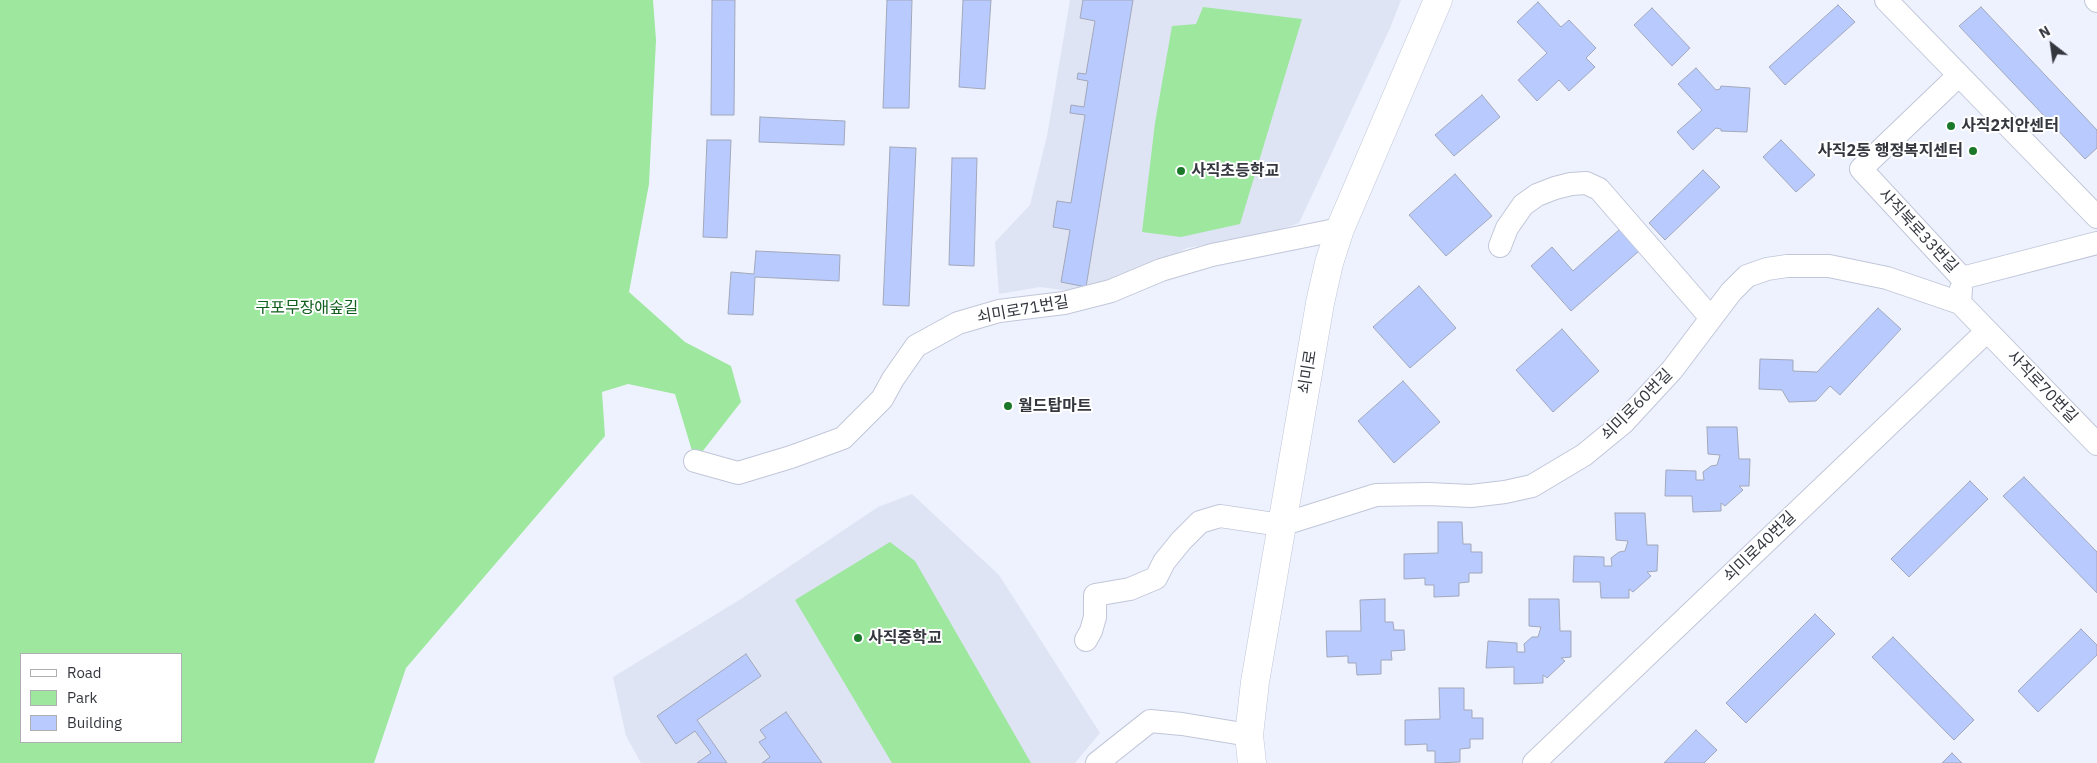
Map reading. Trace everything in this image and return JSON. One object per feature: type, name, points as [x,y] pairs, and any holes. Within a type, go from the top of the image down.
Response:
[{"type":"main road","name":"쇠미로","points":[[1252,763],[1249,735],[1255,682],[1320,302],[1340,230],[1438,0]]},
{"type":"street","points":[[1886,0],[2097,217]]},
{"type":"street","name":"사직북로33번길","points":[[1959,75],[1861,169],[1962,278],[2097,243]]},
{"type":"street","points":[[1500,246],[1507,228],[1523,205],[1537,195],[1554,188],[1586,183],[1599,189],[1711,318]]},
{"type":"street","name":"쇠미로71번길","points":[[695,461],[738,473],[791,457],[843,438],[882,399],[893,379],[916,346],[958,323],[999,311],[1064,303],[1111,291],[1161,270],[1212,255],[1340,230]]},
{"type":"street","name":"쇠미로60번길","points":[[1281,525],[1376,495],[1428,494],[1471,496],[1505,492],[1532,486],[1584,455],[1623,423],[1672,370],[1731,292],[1746,276],[1767,269],[1787,266],[1829,266],[1887,278],[1960,303]]},
{"type":"street","points":[[1960,303],[1962,278]]},
{"type":"street","name":"사직로70번길","points":[[1960,303],[2097,444]]},
{"type":"street","name":"쇠미로40번길","points":[[1534,763],[1987,331]]},
{"type":"street","points":[[1086,640],[1091,631],[1094,617],[1095,595],[1130,589],[1156,578],[1164,562],[1180,541],[1200,522],[1220,516],[1281,525]]},
{"type":"street","points":[[1097,763],[1150,721],[1182,724],[1249,735]]},
{"type":"shaded area","name":"사직초등학교","points":[[1070,0],[1401,0],[1390,28],[1299,223],[1268,234],[1187,248],[1121,282],[1084,293],[1040,287],[999,294],[995,242],[1030,205],[1047,136]]},
{"type":"shaded area","name":"사직중학교","points":[[912,494],[999,575],[1100,733],[1075,763],[641,763],[626,736],[613,677],[741,599],[878,507]]},
{"type":"green space","name":"구포무장애숲길","points":[[0,0],[653,0],[656,40],[649,184],[629,292],[685,342],[731,366],[741,402],[695,461],[675,394],[628,384],[602,392],[605,436],[406,668],[374,763],[0,763]]},
{"type":"green space","points":[[1203,7],[1302,19],[1240,224],[1181,237],[1142,232],[1155,123],[1172,26],[1196,24]]},
{"type":"green space","points":[[890,542],[915,561],[1031,763],[892,763],[795,600]]},
{"type":"building","points":[[712,0],[735,0],[734,115],[711,115]]},
{"type":"building","points":[[887,0],[912,0],[909,108],[883,108]]},
{"type":"building","points":[[963,0],[991,0],[985,89],[959,87]]},
{"type":"building","points":[[1083,0],[1133,0],[1086,287],[1061,282],[1070,230],[1053,227],[1057,201],[1071,203],[1085,115],[1070,113],[1071,105],[1084,107],[1088,81],[1077,79],[1078,73],[1086,74],[1095,21],[1080,18]]},
{"type":"building","points":[[1538,2],[1561,27],[1569,20],[1596,48],[1586,58],[1595,67],[1569,91],[1559,80],[1537,101],[1518,80],[1547,53],[1517,22]]},
{"type":"building","points":[[1838,5],[1855,22],[1785,85],[1769,67]]},
{"type":"building","points":[[1981,7],[2097,130],[2097,148],[2085,159],[1959,26]]},
{"type":"building","points":[[1652,8],[1690,48],[1672,66],[1634,25]]},
{"type":"building","points":[[1696,68],[1716,90],[1720,89],[1721,86],[1750,88],[1747,132],[1721,131],[1721,129],[1716,128],[1693,150],[1677,132],[1702,110],[1678,84]]},
{"type":"building","points":[[1482,95],[1500,117],[1454,156],[1435,135]]},
{"type":"building","points":[[760,117],[845,121],[844,145],[759,142]]},
{"type":"building","points":[[707,140],[731,140],[727,238],[703,237]]},
{"type":"building","points":[[1781,140],[1815,175],[1796,192],[1763,157]]},
{"type":"building","points":[[890,147],[916,148],[909,306],[883,305]]},
{"type":"building","points":[[952,158],[977,158],[974,266],[949,265]]},
{"type":"building","points":[[1703,170],[1720,187],[1665,240],[1649,223]]},
{"type":"building","points":[[1455,174],[1492,216],[1446,256],[1409,215]]},
{"type":"building","points":[[1620,229],[1639,251],[1571,311],[1531,266],[1552,247],[1573,271]]},
{"type":"building","points":[[756,251],[840,255],[839,281],[755,277],[753,315],[728,314],[731,272],[754,274]]},
{"type":"building","points":[[1419,286],[1456,328],[1410,368],[1373,327]]},
{"type":"building","points":[[1878,308],[1901,329],[1840,395],[1830,386],[1816,401],[1789,402],[1782,390],[1759,389],[1760,359],[1793,360],[1793,371],[1817,372]]},
{"type":"building","points":[[1562,329],[1599,371],[1553,412],[1516,370]]},
{"type":"building","points":[[1403,381],[1440,422],[1394,463],[1358,421]]},
{"type":"building","points":[[1707,427],[1737,427],[1739,459],[1750,459],[1749,486],[1739,486],[1743,490],[1725,506],[1721,503],[1721,511],[1693,512],[1692,496],[1665,496],[1666,470],[1696,471],[1696,480],[1704,480],[1703,472],[1711,466],[1717,465],[1720,455],[1708,454]]},
{"type":"building","points":[[2024,477],[2097,552],[2097,593],[2003,496]]},
{"type":"building","points":[[1970,481],[1988,499],[1909,577],[1891,559]]},
{"type":"building","points":[[1615,513],[1645,513],[1647,545],[1658,545],[1657,571],[1647,572],[1651,576],[1633,592],[1629,589],[1629,598],[1601,598],[1600,582],[1573,582],[1574,556],[1604,557],[1604,566],[1612,566],[1611,558],[1619,552],[1625,551],[1628,541],[1616,540]]},
{"type":"building","points":[[1438,522],[1462,522],[1463,544],[1471,544],[1471,552],[1482,552],[1482,573],[1469,573],[1469,582],[1459,583],[1459,596],[1434,597],[1434,585],[1425,585],[1425,578],[1404,579],[1404,554],[1438,553]]},
{"type":"building","points":[[1385,599],[1385,622],[1393,622],[1394,630],[1404,630],[1405,650],[1391,651],[1392,660],[1381,660],[1381,674],[1357,675],[1356,663],[1348,663],[1348,656],[1327,657],[1326,631],[1361,631],[1360,600]]},
{"type":"building","points":[[1529,599],[1559,599],[1560,631],[1571,631],[1571,657],[1561,658],[1565,661],[1547,678],[1543,675],[1543,683],[1514,684],[1514,667],[1486,668],[1488,641],[1517,643],[1517,652],[1525,652],[1524,644],[1532,637],[1538,637],[1541,627],[1529,626]]},
{"type":"building","points":[[1815,614],[1835,634],[1746,723],[1726,703]]},
{"type":"building","points":[[2081,629],[2097,645],[2097,655],[2038,712],[2018,691]]},
{"type":"building","points":[[1893,637],[1974,720],[1954,740],[1872,657]]},
{"type":"building","points":[[746,654],[761,676],[697,720],[727,763],[697,763],[711,753],[695,731],[676,744],[657,716]]},
{"type":"building","points":[[1439,688],[1464,688],[1464,710],[1472,710],[1472,718],[1483,718],[1483,739],[1470,739],[1470,748],[1460,749],[1460,762],[1435,763],[1435,751],[1427,751],[1427,744],[1405,745],[1405,720],[1440,719]]},
{"type":"building","points":[[786,712],[822,763],[762,763],[770,757],[759,742],[766,738],[760,730]]},
{"type":"building","points":[[1696,730],[1717,750],[1704,763],[1664,763]]},
{"type":"building","points":[[1952,753],[1962,763],[1942,763]]},
{"type":"place","name":"사직2치안센터","points":[[1951,126]]},
{"type":"place","name":"사직2동 행정복지센터","points":[[1973,151]]},
{"type":"place","name":"사직초등학교","points":[[1181,171]]},
{"type":"place","name":"월드탑마트","points":[[1008,406]]},
{"type":"place","name":"사직중학교","points":[[858,638]]}]
